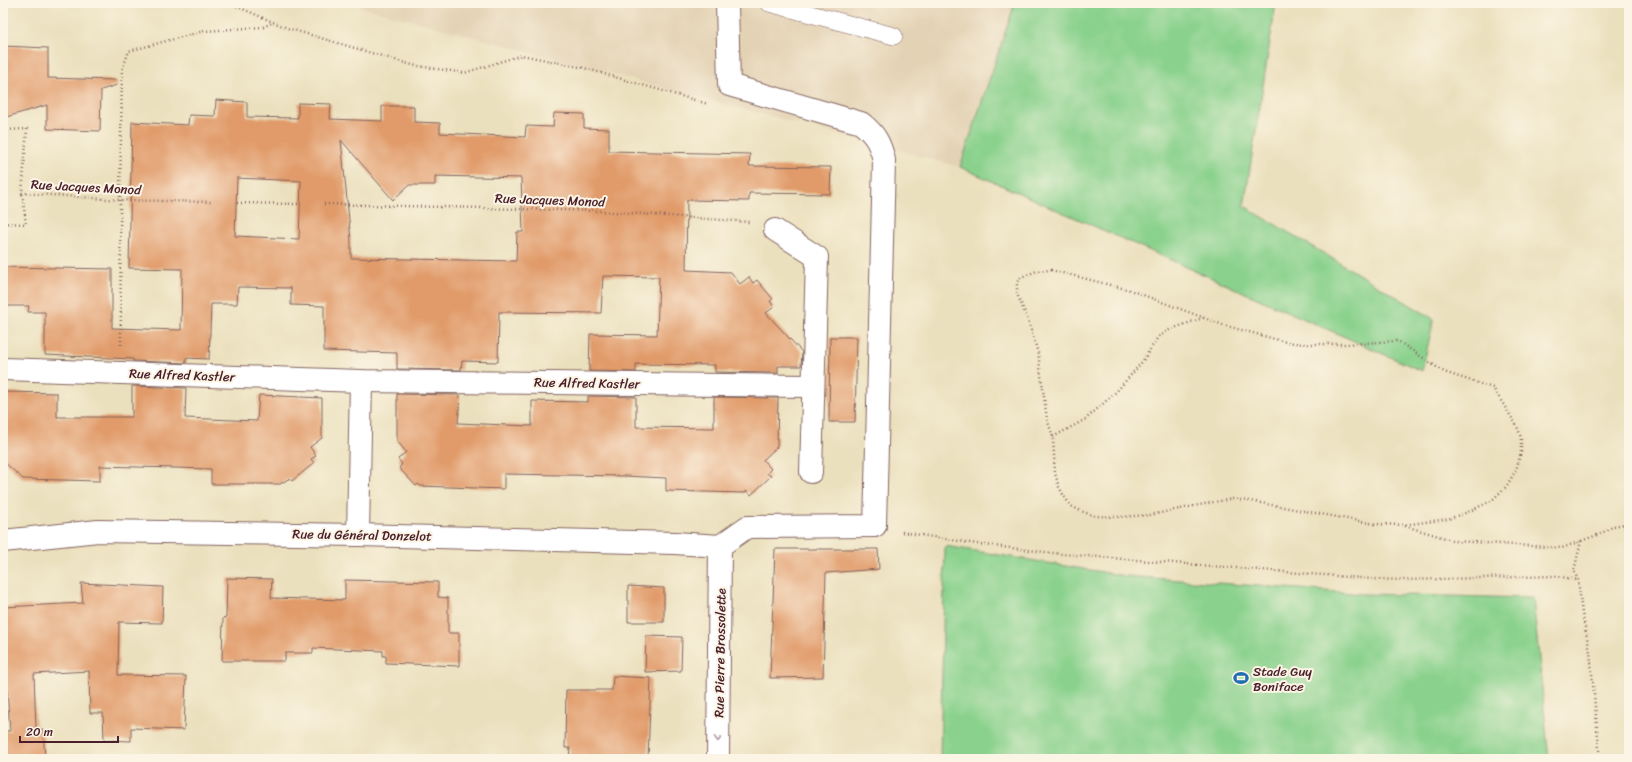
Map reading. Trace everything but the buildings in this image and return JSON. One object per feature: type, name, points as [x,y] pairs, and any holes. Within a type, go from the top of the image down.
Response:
[{"type":"street","points":[[720,546],[747,527],[875,526],[884,160],[881,145],[870,130],[861,123],[729,85],[727,3]]},
{"type":"street","points":[[775,230],[817,257],[812,386],[811,472]]},
{"type":"street","name":"Rue Alfred Kastler","points":[[3,369],[361,380],[812,386]]},
{"type":"street","points":[[358,535],[361,380]]},
{"type":"street","name":"Rue du Général Donzelot","points":[[3,541],[98,532],[358,535],[675,543],[720,546]]},
{"type":"street","name":"Rue Pierre Brossolette","points":[[718,759],[720,546]]},
{"type":"lane","points":[[770,3],[894,36]]},
{"type":"path","points":[[229,3],[287,28],[412,66],[464,73],[522,55],[584,68],[714,106]]},
{"type":"path","points":[[1628,3],[1629,21]]},
{"type":"path","points":[[121,373],[120,200],[122,70],[130,51],[204,31],[263,27],[274,22]]},
{"type":"path","name":"Rue Jacques Monod","points":[[3,130],[27,129],[22,193],[120,200],[212,202]]},
{"type":"path","points":[[3,224],[26,224],[22,193]]},
{"type":"path","points":[[236,202],[300,204]]},
{"type":"path","name":"Rue Jacques Monod","points":[[324,204],[601,211],[751,222],[775,230]]},
{"type":"path","points":[[1051,270],[1066,273],[1130,290],[1203,318],[1250,333],[1286,342],[1303,344],[1346,344],[1398,341],[1444,372],[1493,388],[1517,426],[1521,438],[1521,452],[1516,470],[1506,488],[1491,501],[1468,512],[1448,519],[1403,525],[1375,524],[1233,499],[1150,515],[1119,517],[1095,516],[1071,506],[1059,487],[1055,473],[1053,437],[1048,419],[1038,354],[1028,320],[1017,294],[1017,284],[1021,277],[1037,271],[1051,270]]},
{"type":"path","points":[[1053,437],[1086,419],[1117,391],[1142,362],[1158,337],[1170,329],[1203,318]]},
{"type":"path","points":[[1629,515],[1624,524],[1629,560]]},
{"type":"path","points":[[1403,525],[1455,541],[1479,544],[1501,543],[1562,548],[1600,534],[1614,526],[1624,524]]},
{"type":"path","points":[[875,526],[918,536],[1062,554],[1373,579],[1406,580],[1556,576],[1578,580]]},
{"type":"path","points":[[1581,541],[1574,571],[1578,580],[1590,652],[1600,759]]},
{"type":"shaded area","points":[[347,3],[1015,3],[960,167]]},
{"type":"green space","points":[[1015,3],[1276,3],[1244,206],[1434,319],[1422,371],[960,167]]},
{"type":"green space","name":"Stade Guy Boniface","points":[[945,546],[1126,576],[1364,594],[1533,598],[1549,759],[940,759]]},
{"type":"place","name":"Stade Guy Boniface","points":[[1241,678]]}]
